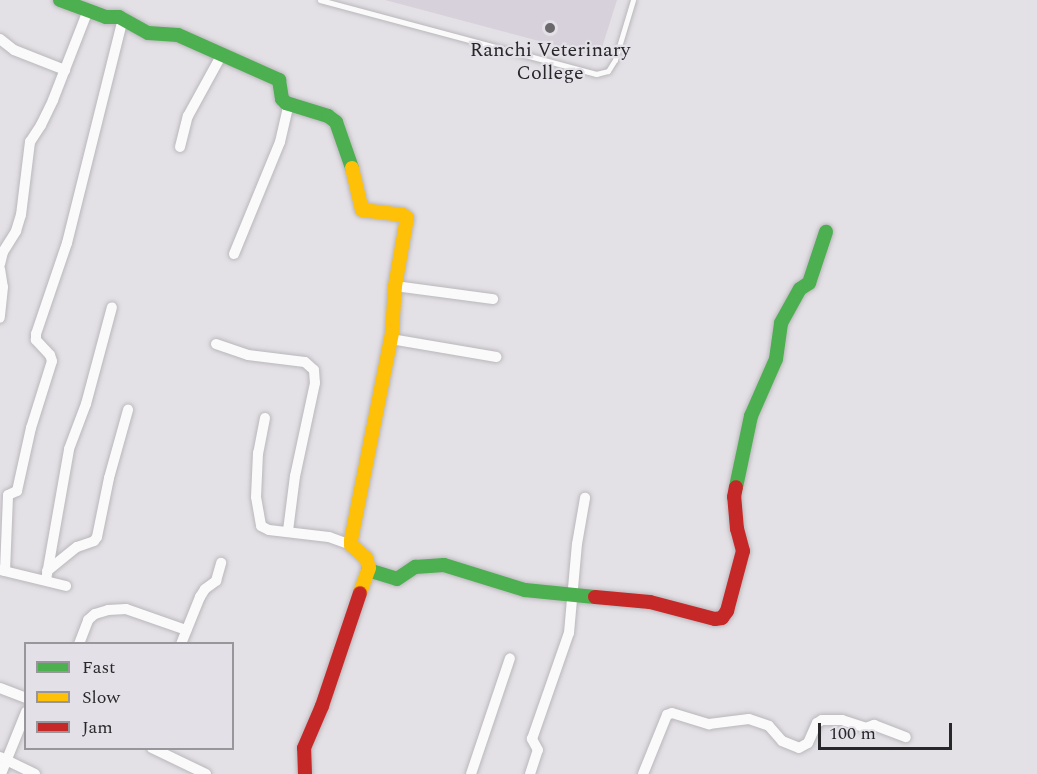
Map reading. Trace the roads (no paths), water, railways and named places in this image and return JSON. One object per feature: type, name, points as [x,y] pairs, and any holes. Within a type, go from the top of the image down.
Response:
[{"type":"street","points":[[60,0],[106,17],[123,19],[139,30],[153,34],[174,34],[279,80],[282,99],[289,104],[328,116],[336,122],[343,148],[356,177],[362,210],[403,215],[407,218],[395,286],[391,339],[351,545]]},
{"type":"street","points":[[0,264],[1,255],[16,231],[21,215],[30,142],[41,125],[88,10]]},
{"type":"street","points":[[66,586],[46,576],[1,570],[8,495],[17,491],[31,428],[52,361],[50,355],[37,342],[36,334],[67,243],[123,19]]},
{"type":"street","points":[[0,39],[14,50],[65,70]]},
{"type":"street","points":[[180,147],[192,108],[206,87],[220,56]]},
{"type":"street","points":[[234,254],[280,142],[289,104]]},
{"type":"street","points":[[368,570],[397,579],[415,567],[444,565],[510,586],[572,596],[650,602],[715,619],[725,615],[742,551],[736,529],[734,497],[752,416],[776,359],[782,323],[800,289],[809,283],[826,232]]},
{"type":"street","points":[[0,269],[3,287],[0,318]]},
{"type":"street","points":[[395,286],[493,299]]},
{"type":"street","points":[[46,576],[69,448],[86,404],[112,307]]},
{"type":"street","points":[[391,339],[496,357]]},
{"type":"street","points":[[216,344],[248,355],[305,362],[314,369],[315,383],[295,476],[288,531]]},
{"type":"street","points":[[46,576],[66,554],[97,537],[109,478],[128,411]]},
{"type":"street","points":[[265,418],[258,453],[256,497],[258,522],[269,530],[328,537],[351,545],[366,558],[368,570],[322,706],[304,748],[305,774]]},
{"type":"street","points":[[530,774],[538,750],[532,739],[569,633],[577,544],[585,498]]},
{"type":"street","points":[[182,642],[205,589],[216,581],[221,563]]},
{"type":"street","points":[[80,642],[88,620],[95,614],[108,610],[126,609],[186,630]]},
{"type":"street","points":[[471,774],[510,658]]},
{"type":"street","points":[[0,688],[24,697]]},
{"type":"street","points":[[643,774],[668,715],[672,713],[709,724],[749,719],[769,726],[782,741],[799,748],[808,744],[817,723],[822,720],[842,720],[866,728],[874,725],[906,737]]},
{"type":"street","points":[[1,774],[4,759],[24,716]]},
{"type":"street","points":[[156,750],[206,774]]},
{"type":"street","points":[[4,759],[35,774]]},
{"type":"lane","points":[[320,0],[596,74],[605,72],[611,67],[633,0]]},
{"type":"place","name":"Ranchi Veterinary College","points":[[550,28]]}]
